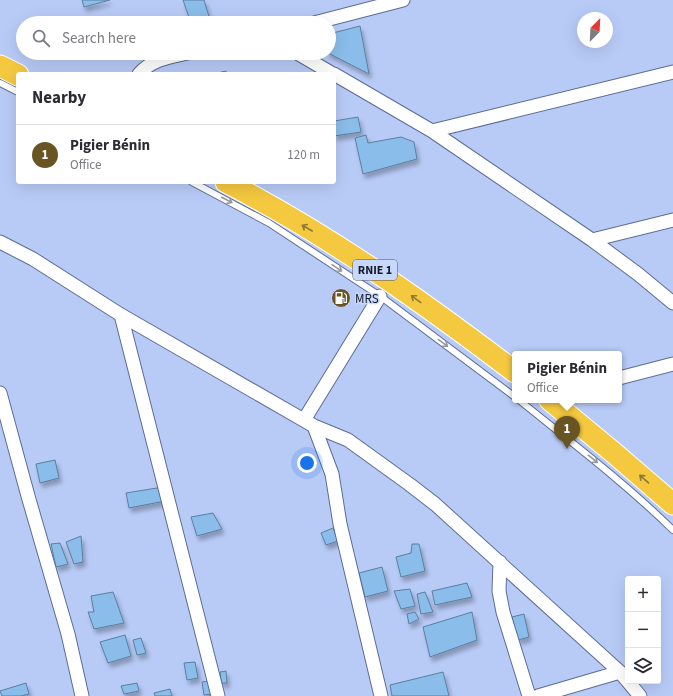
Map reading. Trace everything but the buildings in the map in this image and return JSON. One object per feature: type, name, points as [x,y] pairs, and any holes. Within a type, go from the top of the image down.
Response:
[{"type":"highway","points":[[0,66],[16,74]]},
{"type":"highway","name":"RNIE 1","points":[[229,184],[322,237],[390,280],[512,370]]},
{"type":"highway","points":[[554,403],[673,504]]},
{"type":"street","points":[[336,17],[403,0]]},
{"type":"street","points":[[141,72],[147,66],[159,60]]},
{"type":"street","points":[[309,60],[330,72]]},
{"type":"street","points":[[432,131],[673,72]]},
{"type":"street","points":[[336,75],[432,131],[592,240],[638,274],[673,303]]},
{"type":"street","points":[[592,240],[673,220]]},
{"type":"street","points":[[0,242],[33,259],[121,315],[309,423],[348,440],[436,504],[620,672],[640,696]]},
{"type":"street","points":[[309,423],[380,296]]},
{"type":"street","points":[[121,315],[218,696]]},
{"type":"street","points":[[622,377],[673,364]]},
{"type":"street","points":[[0,393],[68,634],[82,696]]},
{"type":"street","points":[[309,423],[332,474],[340,524],[381,696]]},
{"type":"street","points":[[500,562],[499,591],[503,612],[528,696]]},
{"type":"street","points":[[538,696],[620,672]]},
{"type":"lane","points":[[0,83],[16,91]]},
{"type":"lane","points":[[196,184],[270,223],[380,296],[512,395]]},
{"type":"lane","points":[[523,403],[649,506],[673,530]]},
{"type":"place","name":"MRS","points":[[341,298]]},
{"type":"place","name":"Pigier Bénin","points":[[567,449]]}]
